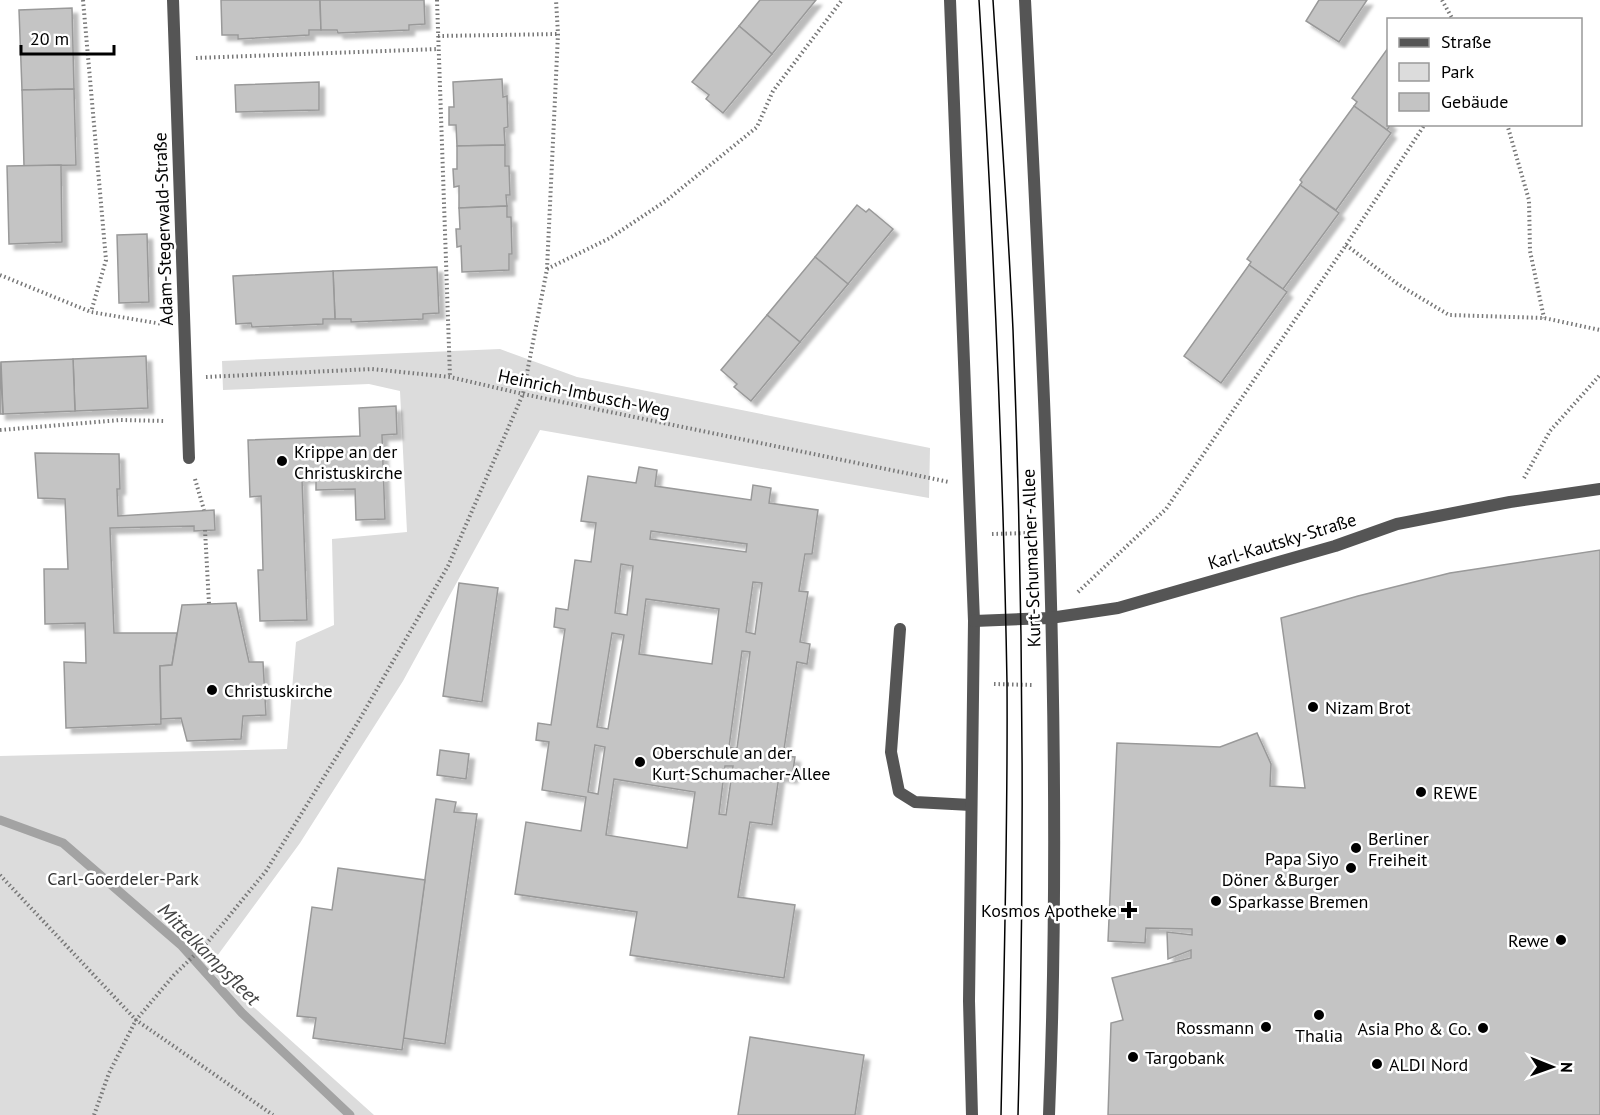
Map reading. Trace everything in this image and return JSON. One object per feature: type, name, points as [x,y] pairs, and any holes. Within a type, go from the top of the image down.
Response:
[{"type":"street","name":"Adam-Stegerwald-Straße","points":[[173,0],[189,458]]},
{"type":"street","points":[[951,0],[974,621],[969,1000],[972,1115]]},
{"type":"street","name":"Kurt-Schumacher-Allee","points":[[1025,0],[1041,313],[1053,685],[1053,1024],[1049,1115]]},
{"type":"street","name":"Karl-Kautsky-Straße","points":[[974,621],[1050,618],[1118,608],[1335,546],[1397,524],[1510,502],[1600,489]]},
{"type":"street","points":[[900,628],[891,753],[899,792],[915,802],[971,805]]},
{"type":"path","points":[[83,0],[106,260],[91,312]]},
{"type":"path","points":[[437,0],[450,377]]},
{"type":"path","points":[[94,1115],[109,1073],[136,1020],[174,975],[207,943],[266,871],[358,722],[442,576],[523,394],[547,269],[558,34],[556,0]]},
{"type":"path","points":[[547,269],[610,238],[667,200],[757,127],[773,91],[842,0]]},
{"type":"path","points":[[1442,0],[1452,18]]},
{"type":"path","points":[[438,36],[558,34]]},
{"type":"path","points":[[176,59],[438,49]]},
{"type":"path","points":[[1050,618],[1166,509],[1346,245],[1424,126]]},
{"type":"path","points":[[1508,126],[1529,200],[1530,251],[1544,318]]},
{"type":"path","points":[[1346,245],[1400,285],[1449,315],[1544,318],[1600,330]]},
{"type":"path","points":[[0,275],[91,312],[185,328]]},
{"type":"path","name":"Heinrich-Imbusch-Weg","points":[[187,377],[372,369],[450,377],[970,486]]},
{"type":"path","points":[[1510,502],[1551,431],[1600,375]]},
{"type":"path","points":[[0,430],[121,420],[188,421]]},
{"type":"path","points":[[189,458],[204,510]]},
{"type":"path","points":[[205,530],[209,604]]},
{"type":"path","points":[[972,534],[1048,532]]},
{"type":"path","points":[[973,683],[1053,685]]},
{"type":"path","points":[[0,875],[136,1020],[273,1115]]},
{"type":"green space","name":"Carl-Goerdeler-Park","points":[[500,349],[577,377],[930,448],[929,498],[540,430],[403,681],[300,843],[209,967],[374,1115],[0,1115],[0,756],[287,749],[296,642],[334,625],[332,539],[407,532],[400,391],[369,384],[223,390],[222,361]]},
{"type":"building","points":[[221,0],[320,0],[321,30],[309,30],[309,35],[238,39],[238,35],[222,35]]},
{"type":"building","points":[[320,0],[424,0],[425,24],[409,25],[409,30],[338,33],[337,30],[321,30]]},
{"type":"building","points":[[760,0],[816,0],[772,54],[739,26]]},
{"type":"building","points":[[1319,0],[1367,0],[1339,42],[1306,21]]},
{"type":"building","points":[[72,8],[74,89],[22,90],[19,10]]},
{"type":"building","points":[[739,26],[772,54],[723,113],[706,99],[709,95],[692,82]]},
{"type":"building","points":[[1387,49],[1387,126],[1390,126],[1387,130],[1354,106],[1357,102],[1352,98]]},
{"type":"building","points":[[502,79],[503,97],[507,96],[508,127],[504,128],[505,145],[457,146],[456,125],[449,125],[449,107],[454,107],[453,82]]},
{"type":"building","points":[[319,82],[319,110],[236,112],[235,85]]},
{"type":"building","points":[[74,89],[76,165],[24,166],[22,90]]},
{"type":"building","points":[[1354,106],[1391,133],[1336,210],[1300,185],[1302,182],[1300,180]]},
{"type":"building","points":[[505,145],[505,166],[509,166],[510,195],[506,195],[507,206],[459,208],[459,186],[454,187],[453,169],[457,169],[457,146]]},
{"type":"building","points":[[61,165],[62,242],[9,244],[7,166]]},
{"type":"building","points":[[1300,185],[1339,213],[1283,289],[1249,265],[1251,262],[1247,259]]},
{"type":"building","points":[[857,205],[866,212],[869,209],[893,229],[848,284],[815,257]]},
{"type":"building","points":[[507,206],[507,217],[511,217],[512,254],[509,254],[509,270],[462,272],[461,246],[457,247],[456,229],[460,229],[459,208]]},
{"type":"building","points":[[147,234],[149,302],[119,303],[117,235]]},
{"type":"building","points":[[815,257],[848,284],[800,342],[767,315]]},
{"type":"building","points":[[1249,265],[1287,292],[1221,383],[1184,356]]},
{"type":"building","points":[[437,267],[439,313],[423,314],[423,319],[351,322],[351,319],[335,319],[333,271]]},
{"type":"building","points":[[333,271],[335,319],[323,319],[323,324],[252,327],[251,323],[236,324],[233,276]]},
{"type":"building","points":[[767,315],[800,342],[751,401],[734,387],[737,384],[721,370]]},
{"type":"building","points":[[146,356],[148,408],[75,411],[73,359]]},
{"type":"building","points":[[73,359],[75,411],[3,414],[1,362]]},
{"type":"building","points":[[0,362],[3,414],[0,414]]},
{"type":"building","points":[[396,406],[397,434],[382,435],[385,519],[356,520],[355,489],[316,490],[316,477],[302,478],[307,620],[260,621],[258,570],[263,570],[261,496],[250,497],[248,440],[360,436],[359,408]]},
{"type":"building","points":[[35,453],[119,454],[118,516],[214,510],[215,530],[194,531],[194,526],[110,528],[114,633],[177,633],[172,665],[160,666],[161,724],[66,728],[64,662],[86,663],[85,623],[45,624],[44,569],[68,569],[65,499],[38,498]]},
{"type":"building","points":[[639,467],[657,470],[655,486],[751,500],[753,485],[771,488],[769,503],[818,510],[812,554],[805,554],[799,591],[808,592],[800,642],[810,644],[807,664],[797,662],[783,756],[795,757],[792,778],[779,776],[772,825],[750,822],[738,897],[795,905],[784,978],[630,955],[637,912],[515,894],[526,822],[581,831],[586,797],[542,790],[549,742],[536,740],[538,723],[551,725],[565,629],[554,627],[556,608],[568,610],[575,560],[591,562],[596,523],[581,521],[588,476],[636,483]],"holes":[[[651,531],[747,544],[746,552],[650,539]],[[621,564],[633,566],[627,615],[615,613]],[[753,582],[762,583],[755,634],[746,632]],[[646,599],[719,609],[712,664],[639,654]],[[612,633],[624,635],[608,729],[597,727]],[[742,651],[750,652],[737,748],[729,747]],[[595,745],[605,747],[598,794],[588,792]],[[725,766],[733,766],[726,815],[719,814]],[[614,779],[695,792],[687,848],[606,835]]]},
{"type":"building","name":"Berliner Freiheit","points":[[1600,550],[1600,1115],[1108,1115],[1111,1023],[1123,1020],[1112,978],[1191,958],[1191,950],[1168,959],[1167,932],[1192,935],[1192,929],[1146,928],[1145,943],[1108,941],[1117,743],[1220,747],[1257,733],[1271,764],[1270,786],[1305,788],[1281,618],[1450,573]]},
{"type":"building","points":[[459,583],[498,588],[482,702],[443,696]]},
{"type":"building","name":"Christuskirche","points":[[236,603],[249,662],[263,662],[266,715],[243,716],[241,739],[187,741],[181,718],[161,719],[160,666],[172,665],[182,605]]},
{"type":"building","points":[[440,750],[469,754],[466,779],[437,775]]},
{"type":"building","points":[[436,799],[456,802],[454,812],[477,814],[445,1044],[403,1038]]},
{"type":"building","points":[[338,868],[425,880],[402,1050],[313,1038],[316,1018],[297,1016],[312,907],[332,910]]},
{"type":"building","points":[[750,1037],[864,1055],[855,1115],[738,1115]]},
{"type":"waterway","name":"Mittelkampsfleet","points":[[0,820],[63,843],[181,945],[242,1013],[350,1115]]},
{"type":"tram line","points":[[979,0],[997,342],[1007,683],[1001,1115]]},
{"type":"tram line","points":[[993,0],[1011,289],[1019,526],[1022,821],[1018,1115]]},
{"type":"place","name":"Krippe an der Christuskirche","points":[[282,461]]},
{"type":"place","name":"Christuskirche","points":[[212,690]]},
{"type":"place","name":"Nizam Brot","points":[[1313,707]]},
{"type":"place","name":"Oberschule an der Kurt-Schumacher-Allee","points":[[640,762]]},
{"type":"place","name":"REWE","points":[[1421,792]]},
{"type":"place","name":"Berliner Freiheit","points":[[1356,848]]},
{"type":"place","name":"Papa Siyo Döner &Burger","points":[[1351,868]]},
{"type":"place","name":"Sparkasse Bremen","points":[[1216,901]]},
{"type":"place","name":"Kosmos Apotheke","points":[[1129,910]]},
{"type":"place","name":"Rewe","points":[[1561,940]]},
{"type":"place","name":"Thalia","points":[[1319,1015]]},
{"type":"place","name":"Rossmann","points":[[1266,1027]]},
{"type":"place","name":"Asia Pho & Co.","points":[[1483,1028]]},
{"type":"place","name":"Targobank","points":[[1133,1057]]},
{"type":"place","name":"ALDI Nord","points":[[1377,1064]]}]
